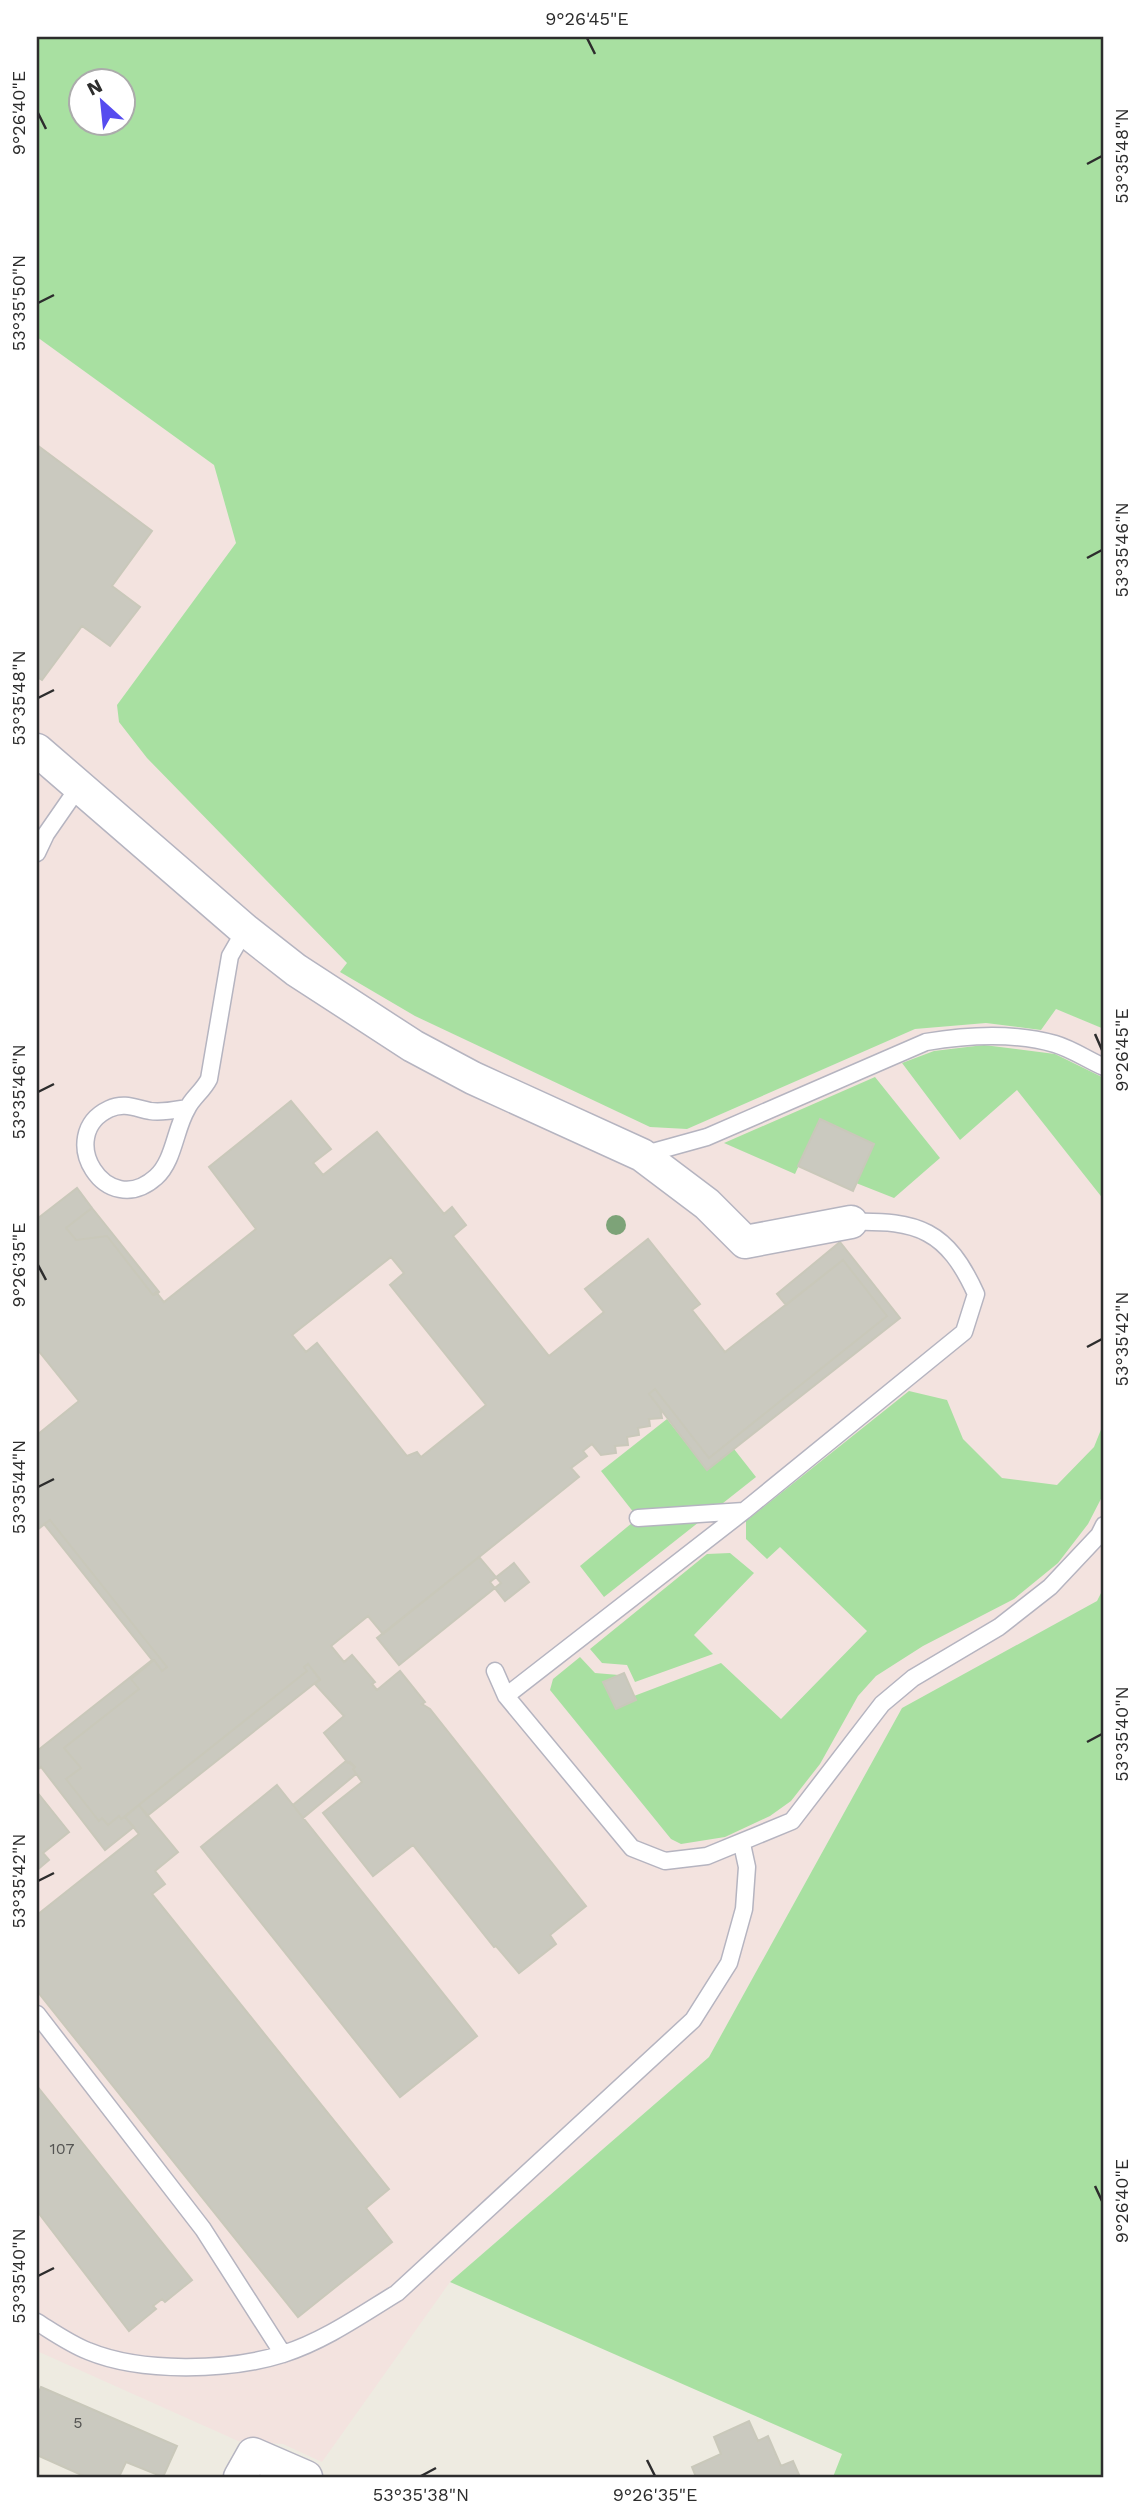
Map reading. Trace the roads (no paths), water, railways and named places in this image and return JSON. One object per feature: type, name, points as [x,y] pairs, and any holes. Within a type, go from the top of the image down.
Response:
[{"type":"street","points":[[37,750],[245,930],[345,1004],[413,1046],[473,1078],[642,1155],[707,1204],[745,1242],[851,1222]]},
{"type":"street","points":[[240,2477],[253,2454],[306,2477]]},
{"type":"lane","points":[[37,853],[46,834],[80,785]]},
{"type":"lane","points":[[187,1108],[160,1111],[125,1104],[108,1110],[97,1118],[85,1142],[86,1153],[96,1177],[106,1184],[126,1189],[145,1185],[158,1175],[187,1108],[201,1095],[209,1079],[230,956],[245,930]]},
{"type":"lane","points":[[642,1155],[707,1137],[926,1042],[961,1036],[1031,1040],[1056,1044],[1104,1067]]},
{"type":"lane","points":[[506,1696],[744,1511],[964,1332],[976,1294],[950,1251],[930,1232],[900,1223],[851,1222]]},
{"type":"lane","points":[[638,1518],[744,1511]]},
{"type":"lane","points":[[495,1671],[506,1696],[632,1848],[665,1861],[707,1856],[792,1821],[882,1704],[913,1678],[999,1627],[1050,1587],[1099,1535],[1104,1525]]},
{"type":"lane","points":[[37,2322],[88,2351],[139,2366],[197,2367],[284,2354],[349,2323],[397,2293],[693,2020],[729,1963],[744,1909],[747,1867],[741,1844]]},
{"type":"lane","points":[[37,2014],[203,2229],[284,2354]]}]
